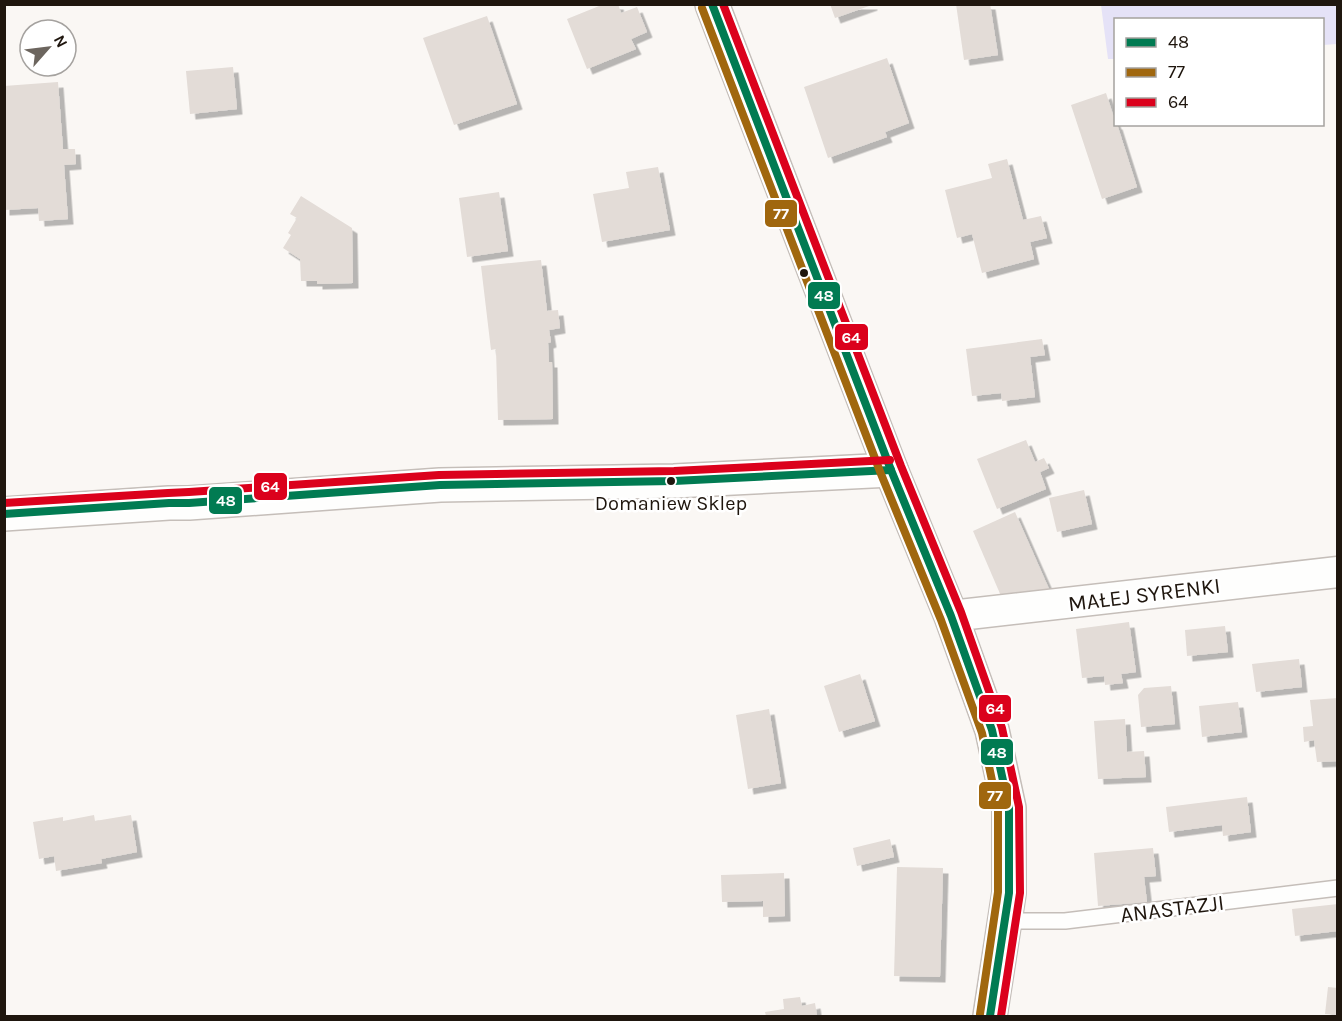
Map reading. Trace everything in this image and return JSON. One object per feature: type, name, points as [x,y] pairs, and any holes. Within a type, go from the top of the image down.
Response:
[{"type":"main road","points":[[712,4],[891,470],[951,616],[992,730],[1009,808],[1010,893],[990,1017]]},
{"type":"main road","points":[[4,514],[440,485],[674,481],[891,470]]},
{"type":"street","name":"MAŁEJ SYRENKI","points":[[951,616],[1338,572]]},
{"type":"lane","name":"ANASTAZJI","points":[[1006,921],[1065,921],[1338,888]]},
{"type":"shaded area","points":[[1101,5],[1337,5],[1337,44],[1324,45],[1324,18],[1114,18],[1114,59],[1108,59]]},
{"type":"building","points":[[604,4],[618,4],[621,13],[637,7],[647,32],[631,39],[636,49],[587,69],[567,19]]},
{"type":"building","points":[[830,4],[872,4],[872,5],[835,18]]},
{"type":"building","points":[[956,4],[990,4],[998,55],[964,60]]},
{"type":"building","points":[[487,16],[517,104],[454,125],[423,38]]},
{"type":"building","points":[[887,58],[909,123],[885,132],[887,137],[828,158],[804,87]]},
{"type":"building","points":[[233,67],[237,109],[190,114],[186,71]]},
{"type":"building","points":[[58,82],[63,149],[75,149],[76,164],[64,165],[68,219],[39,221],[38,208],[4,210],[4,86]]},
{"type":"building","points":[[1106,93],[1114,118],[1114,126],[1118,126],[1137,187],[1102,199],[1071,105]]},
{"type":"building","points":[[1007,159],[1023,220],[1041,216],[1047,238],[1030,242],[1034,259],[982,273],[972,234],[957,238],[945,190],[992,178],[988,164]]},
{"type":"building","points":[[658,167],[670,230],[602,242],[593,194],[629,188],[626,172]]},
{"type":"building","points":[[499,192],[508,251],[467,257],[459,198]]},
{"type":"building","points":[[301,196],[352,228],[353,283],[317,284],[317,281],[301,281],[300,259],[283,248],[291,235],[288,233],[297,218],[290,214]]},
{"type":"building","points":[[541,260],[547,311],[558,310],[560,328],[549,330],[551,342],[548,343],[549,362],[552,362],[553,419],[498,420],[496,349],[491,350],[481,266]]},
{"type":"building","points":[[1042,339],[1045,355],[1030,357],[1035,397],[1002,401],[1001,393],[972,396],[966,349]]},
{"type":"building","points":[[1026,440],[1035,462],[1044,458],[1049,468],[1040,472],[1046,489],[997,509],[977,459]]},
{"type":"building","points":[[1084,490],[1092,524],[1057,532],[1049,498]]},
{"type":"building","points":[[1015,512],[1049,589],[1001,596],[973,531]]},
{"type":"building","points":[[1129,622],[1136,672],[1121,674],[1123,683],[1105,685],[1104,676],[1082,678],[1076,629]]},
{"type":"building","points":[[1225,626],[1228,652],[1187,656],[1185,630]]},
{"type":"building","points":[[1299,659],[1302,687],[1256,692],[1252,664]]},
{"type":"building","points":[[860,674],[875,721],[839,732],[824,686]]},
{"type":"building","points":[[1171,686],[1175,724],[1141,727],[1138,695],[1144,688]]},
{"type":"building","points":[[1338,698],[1338,761],[1317,762],[1314,740],[1304,742],[1303,727],[1313,726],[1310,700]]},
{"type":"building","points":[[1238,702],[1242,732],[1202,737],[1199,706]]},
{"type":"building","points":[[769,709],[781,783],[748,789],[736,715]]},
{"type":"building","points":[[1125,719],[1127,752],[1144,751],[1146,777],[1098,779],[1094,721]]},
{"type":"building","points":[[1247,797],[1251,832],[1223,836],[1222,825],[1169,832],[1166,807]]},
{"type":"building","points":[[94,815],[95,821],[131,815],[137,852],[101,859],[102,863],[56,871],[54,856],[39,859],[33,822],[63,817],[63,821]]},
{"type":"building","points":[[890,839],[894,857],[857,866],[853,848]]},
{"type":"building","points":[[1153,848],[1156,876],[1144,877],[1147,902],[1098,906],[1094,853]]},
{"type":"building","points":[[897,867],[943,868],[940,977],[894,976]]},
{"type":"building","points":[[784,873],[785,916],[763,917],[763,901],[722,902],[721,875]]},
{"type":"building","points":[[1338,904],[1338,931],[1295,936],[1292,909]]},
{"type":"building","points":[[1328,987],[1338,988],[1338,1015],[1325,1014]]},
{"type":"building","points":[[800,997],[802,1006],[815,1003],[817,1016],[766,1016],[765,1012],[784,1009],[783,999]]},
{"type":"transit line","name":"48","points":[[712,4],[891,470],[951,616],[992,730],[1009,808],[1009,893],[990,1016]]},
{"type":"transit line","name":"64","points":[[723,4],[901,466],[961,612],[1002,728],[1019,807],[1020,893],[1001,1016]]},
{"type":"transit line","name":"77","points":[[702,8],[881,474],[941,620],[982,733],[998,809],[998,892],[980,1014]]},
{"type":"transit line","name":"64","points":[[4,503],[439,475],[674,471],[890,460]]},
{"type":"transit line","name":"48","points":[[4,514],[440,485],[674,481],[891,470]]},
{"type":"place","name":"Domaniew Sklep","points":[[671,481]]}]
